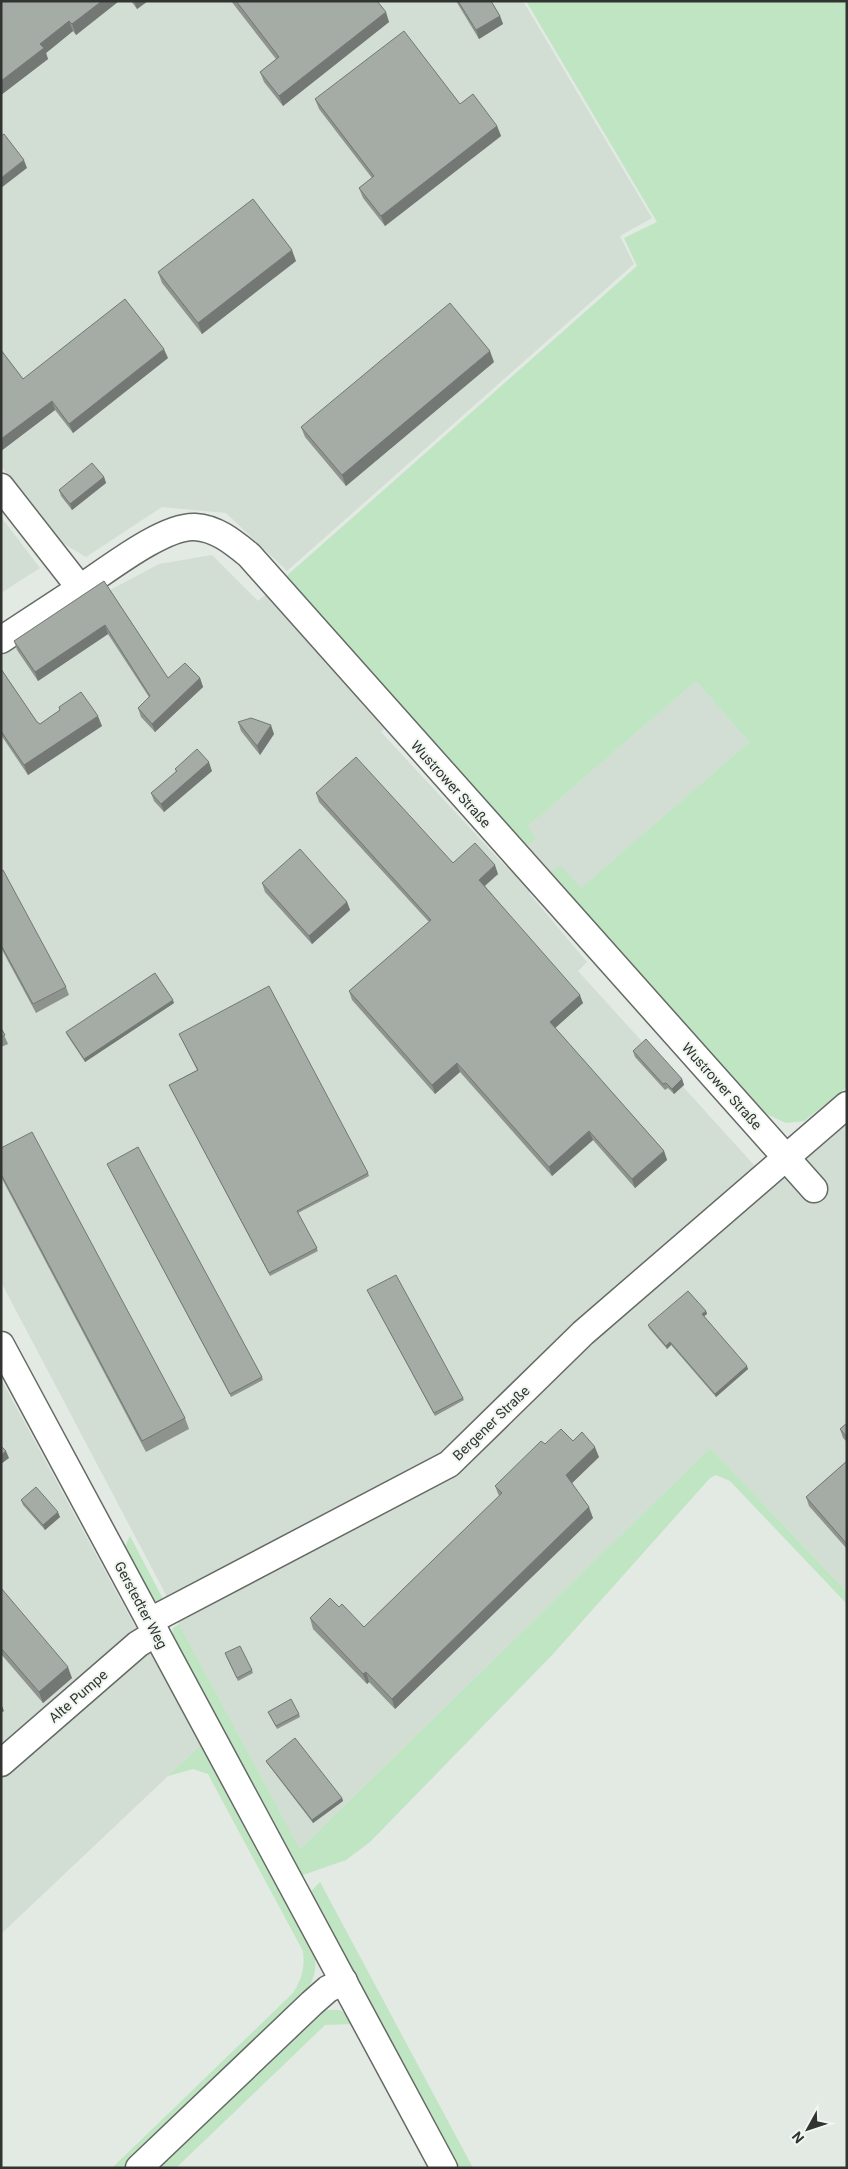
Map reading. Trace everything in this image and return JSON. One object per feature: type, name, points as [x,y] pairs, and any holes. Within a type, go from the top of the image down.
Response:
[{"type":"street","points":[[1,487],[80,588]]},
{"type":"street","name":"Wustrower Straße","points":[[1,640],[147,544],[182,528],[208,529],[236,544],[249,555],[814,1189]]},
{"type":"street","name":"Bergener Straße","points":[[153,1627],[449,1464],[584,1333],[847,1105]]},
{"type":"street","name":"Gerstedter Weg","points":[[1,1346],[444,2168]]},
{"type":"street","name":"Alte Pumpe","points":[[1,1762],[138,1644],[153,1627]]},
{"type":"street","points":[[139,2168],[312,2003],[328,1989],[344,1981]]},
{"type":"shaded area","points":[[1,1],[523,1],[652,218],[620,236],[634,264],[287,571],[226,513],[162,507],[86,557],[61,542],[1,466]]},
{"type":"shaded area","points":[[1,517],[40,568],[1,593]]},
{"type":"shaded area","points":[[212,555],[258,601],[266,594],[384,729],[381,732],[506,867],[522,850],[527,827],[696,681],[749,742],[580,889],[546,877],[529,893],[587,962],[578,971],[774,1187],[847,1124],[847,1592],[710,1448],[300,1849],[179,1624],[165,1593],[1,1282],[1,656],[67,613],[159,564]]},
{"type":"shaded area","points":[[1,1379],[132,1621],[205,1741],[1,1934]]},
{"type":"green space","points":[[526,1],[847,1],[847,1087],[804,1121],[786,1123],[764,1113],[546,877],[560,865],[581,888],[749,742],[696,681],[527,827],[536,838],[522,850],[282,580],[637,266],[624,238],[657,222]]},
{"type":"green space","points":[[710,1448],[847,1592],[847,1604],[730,1481],[716,1475],[710,1478],[553,1654],[370,1842],[346,1860],[300,1876],[172,1636],[173,1628],[179,1624],[300,1849]]},
{"type":"green space","points":[[130,1536],[165,1603],[153,1601],[122,1552]]},
{"type":"green space","points":[[205,1741],[315,1952],[314,1974],[310,1985],[298,2003],[126,2168],[112,2168],[293,1993],[302,1973],[304,1963],[303,1951],[208,1774],[193,1769],[168,1776]]},
{"type":"green space","points":[[320,1882],[473,2168],[453,2168],[310,1897],[313,1889]]},
{"type":"green space","points":[[323,2010],[340,2010],[353,2019],[352,2024],[325,2025],[176,2168],[151,2168]]},
{"type":"building","points":[[1,1],[102,1],[72,24],[69,21],[40,44],[44,48],[1,81]]},
{"type":"building","points":[[236,1],[377,1],[386,12],[279,96],[260,72],[279,57]]},
{"type":"building","points":[[458,1],[491,1],[500,16],[476,30]]},
{"type":"building","points":[[404,31],[460,104],[473,94],[497,126],[381,216],[359,188],[374,176],[315,99]]},
{"type":"building","points":[[4,134],[24,160],[1,178],[1,136]]},
{"type":"building","points":[[253,199],[292,250],[198,323],[158,272]]},
{"type":"building","points":[[125,299],[164,349],[69,424],[52,401],[1,439],[1,350],[23,379]]},
{"type":"building","points":[[450,303],[490,351],[342,475],[301,427]]},
{"type":"building","points":[[92,463],[104,477],[70,504],[59,490]]},
{"type":"building","points":[[104,581],[168,678],[185,663],[200,678],[152,724],[138,708],[150,696],[105,625],[35,672],[14,641]]},
{"type":"building","points":[[1,669],[40,724],[60,710],[59,707],[81,692],[98,716],[24,765],[1,731]]},
{"type":"building","points":[[251,718],[271,725],[257,746],[238,722]]},
{"type":"building","points":[[197,749],[209,762],[161,804],[151,793],[177,771],[175,769]]},
{"type":"building","points":[[356,757],[453,863],[475,843],[495,865],[479,880],[580,995],[550,1022],[664,1151],[632,1179],[589,1131],[549,1167],[457,1063],[432,1085],[349,991],[431,920],[316,793]]},
{"type":"building","points":[[300,849],[347,902],[309,936],[262,883]]},
{"type":"building","points":[[3,870],[66,987],[33,1004],[1,945],[1,871]]},
{"type":"building","points":[[155,973],[173,1000],[84,1059],[66,1032]]},
{"type":"building","points":[[269,986],[368,1173],[297,1211],[317,1248],[269,1273],[169,1085],[198,1070],[179,1034]]},
{"type":"building","points":[[1,1028],[5,1035],[1,1037]]},
{"type":"building","points":[[646,1039],[682,1079],[672,1089],[666,1083],[663,1084],[633,1051]]},
{"type":"building","points":[[32,1132],[185,1418],[142,1441],[1,1174],[1,1148]]},
{"type":"building","points":[[138,1147],[262,1377],[230,1394],[107,1164]]},
{"type":"building","points":[[396,1275],[463,1398],[434,1413],[367,1290]]},
{"type":"building","points":[[688,1291],[706,1311],[702,1314],[747,1366],[715,1394],[670,1342],[666,1346],[648,1325]]},
{"type":"building","points":[[847,1423],[847,1437],[840,1429]]},
{"type":"building","points":[[561,1429],[573,1441],[582,1432],[595,1447],[566,1475],[589,1507],[392,1699],[366,1672],[363,1674],[310,1618],[330,1598],[339,1607],[342,1604],[364,1627],[502,1493],[495,1486],[541,1441],[545,1444]]},
{"type":"building","points":[[1,1446],[6,1451],[1,1455]]},
{"type":"building","points":[[847,1461],[847,1544],[806,1497]]},
{"type":"building","points":[[36,1487],[58,1512],[43,1525],[21,1500]]},
{"type":"building","points":[[1,1588],[68,1667],[39,1692],[1,1648]]},
{"type":"building","points":[[240,1646],[252,1670],[237,1678],[225,1653]]},
{"type":"building","points":[[291,1699],[299,1714],[276,1726],[268,1712]]},
{"type":"building","points":[[295,1738],[342,1798],[312,1820],[266,1761]]}]
